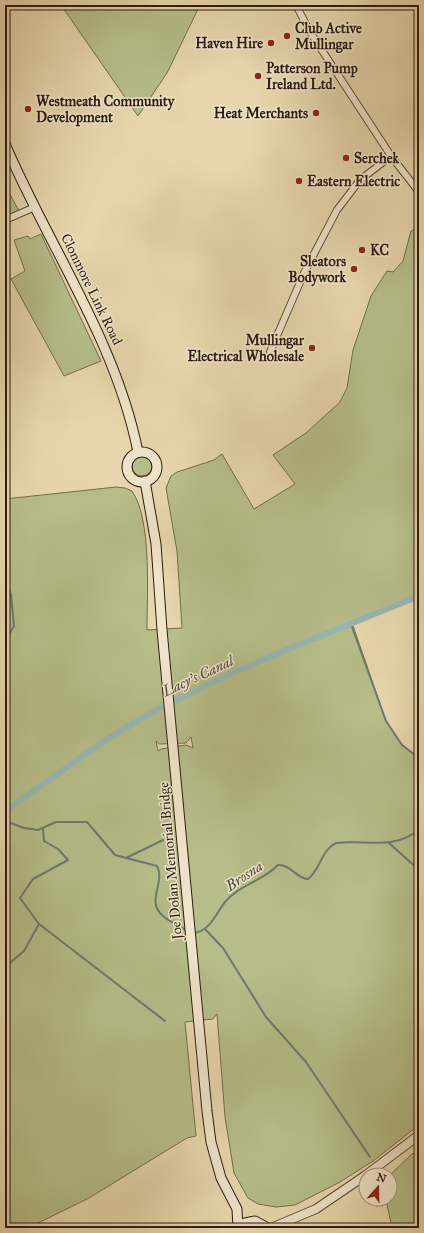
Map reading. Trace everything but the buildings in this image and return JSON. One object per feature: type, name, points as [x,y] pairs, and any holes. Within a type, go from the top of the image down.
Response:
[{"type":"main road","name":"Clonmore Link Road","points":[[5,144],[35,207],[66,265],[114,368],[127,403],[138,452]]},
{"type":"main road","points":[[138,452],[152,455],[157,462],[154,476],[145,481],[136,480],[128,471],[128,461],[138,452]]},
{"type":"main road","name":"Joe Dolan Memorial Bridge","points":[[145,481],[156,544],[162,630],[211,1142],[221,1178],[237,1209]]},
{"type":"main road","points":[[237,1209],[255,1221]]},
{"type":"main road","points":[[237,1209],[238,1228]]},
{"type":"main road","points":[[238,1228],[245,1222],[255,1221],[261,1222],[268,1228]]},
{"type":"street","points":[[296,5],[310,32],[391,156],[419,192]]},
{"type":"street","points":[[270,352],[304,273],[337,210],[360,180],[391,156]]},
{"type":"street","points":[[5,220],[35,207]]},
{"type":"street","points":[[377,1167],[419,1135]]},
{"type":"street","points":[[272,1228],[316,1210],[358,1181]]},
{"type":"green space","points":[[61,5],[200,5],[167,73],[138,116]]},
{"type":"green space","points":[[5,185],[19,211],[5,216]]},
{"type":"green space","points":[[419,228],[419,594],[352,623],[386,721],[402,745],[419,758],[419,1125],[373,1161],[364,1167],[358,1167],[358,1171],[340,1182],[295,1205],[276,1207],[258,1204],[248,1198],[234,1173],[225,1117],[217,1014],[213,1019],[185,1022],[196,1136],[187,1138],[89,1198],[28,1228],[5,1228],[5,499],[116,487],[125,488],[132,491],[143,520],[146,538],[148,578],[147,630],[182,628],[177,551],[166,488],[171,476],[177,472],[214,460],[222,454],[254,509],[295,484],[273,455],[306,433],[340,402],[347,388],[353,350],[371,296],[387,271],[393,272],[403,261],[411,231]],"holes":[[[191,737],[193,748],[186,745],[161,749],[158,751],[156,741],[159,744],[186,743]]]},
{"type":"green space","points":[[41,234],[101,361],[64,376],[11,279],[25,271],[14,240],[28,236],[30,239]]},
{"type":"green space","points":[[142,456],[149,459],[152,466],[149,473],[142,476],[135,473],[132,466],[135,459]]},
{"type":"green space","points":[[413,1153],[419,1159],[419,1228],[392,1228],[388,1207],[398,1207],[398,1167]]},
{"type":"waterway","points":[[5,578],[11,595],[14,626],[5,641]]},
{"type":"waterway","name":"Lacy's Canal","points":[[5,811],[115,734],[153,712],[251,665],[419,596]]},
{"type":"waterway","points":[[351,624],[386,721],[402,745],[419,758]]},
{"type":"waterway","name":"Brosna","points":[[5,821],[24,828],[38,830],[56,822],[87,822],[115,855],[157,866],[159,872],[156,898],[158,910],[163,916],[187,931]]},
{"type":"waterway","name":"Brosna","points":[[5,967],[24,951],[39,924],[20,898],[33,879],[68,860],[58,849],[44,841],[43,829]]},
{"type":"waterway","name":"Brosna","points":[[193,933],[199,932],[208,926],[225,902],[237,891],[265,875],[278,865],[282,865],[300,877],[308,879],[316,870],[327,850],[336,843],[389,842],[399,840],[419,830]]},
{"type":"waterway","points":[[126,858],[163,840]]},
{"type":"waterway","points":[[389,843],[419,870]]},
{"type":"waterway","points":[[39,924],[165,1021]]},
{"type":"waterway","points":[[205,929],[223,948],[266,1017],[306,1062],[370,1157]]},
{"type":"waterway","name":"Brosna","points":[[5,1006],[9,1022],[5,1038]]},
{"type":"place","name":"Club Active Mullingar","points":[[287,36]]},
{"type":"place","name":"Haven Hire","points":[[271,43]]},
{"type":"place","name":"Patterson Pump Ireland Ltd.","points":[[258,76]]},
{"type":"place","name":"Westmeath Community Development","points":[[28,109]]},
{"type":"place","name":"Heat Merchants","points":[[316,113]]},
{"type":"place","name":"Serchek","points":[[346,158]]},
{"type":"place","name":"Eastern Electric","points":[[299,181]]},
{"type":"place","name":"KC","points":[[362,250]]},
{"type":"place","name":"Sleators Bodywork","points":[[354,269]]},
{"type":"place","name":"Mullingar Electrical Wholesale","points":[[312,348]]}]
